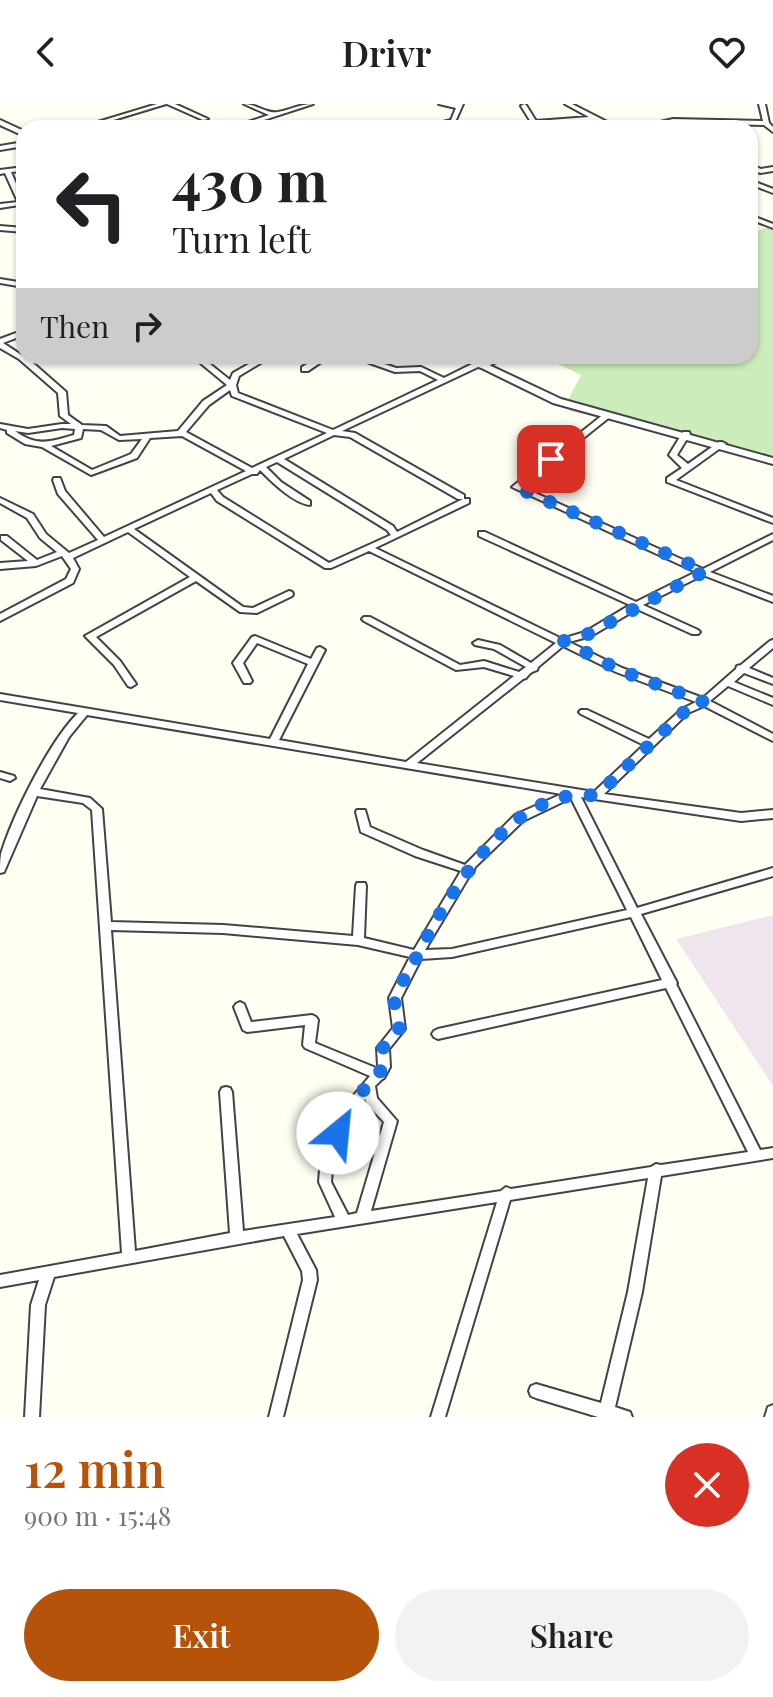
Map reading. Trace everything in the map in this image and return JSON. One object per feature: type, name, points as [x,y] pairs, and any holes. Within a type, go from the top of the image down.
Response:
[{"type":"street","points":[[126,104],[142,111]]},
{"type":"street","points":[[110,120],[163,104]]},
{"type":"street","points":[[170,104],[205,119]]},
{"type":"street","points":[[247,104],[274,115]]},
{"type":"street","points":[[258,120],[310,104]]},
{"type":"street","points":[[442,104],[459,106]]},
{"type":"street","points":[[568,104],[598,120]]},
{"type":"street","points":[[762,104],[766,123],[773,130]]},
{"type":"street","points":[[524,106],[532,120]]},
{"type":"street","points":[[578,120],[593,118]]},
{"type":"street","points":[[758,123],[766,123]]},
{"type":"street","points":[[4,172],[16,195]]},
{"type":"street","points":[[29,364],[62,392],[64,416],[79,431]]},
{"type":"street","points":[[206,364],[232,385]]},
{"type":"street","points":[[213,491],[220,499],[328,566],[372,550],[464,499],[352,435],[335,433],[232,391],[238,372],[253,364]]},
{"type":"street","points":[[305,369],[313,364]]},
{"type":"street","points":[[377,364],[395,370],[421,369],[445,381]]},
{"type":"street","points":[[0,566],[36,563],[65,555],[130,530],[480,365],[557,401],[722,444],[773,461]]},
{"type":"street","points":[[180,434],[206,403],[232,385]]},
{"type":"street","points":[[607,416],[516,487],[773,599]]},
{"type":"street","points":[[4,427],[30,446],[44,445],[79,431]]},
{"type":"street","points":[[4,427],[41,431],[103,428],[119,438],[180,434],[206,443],[258,470],[307,503]]},
{"type":"street","points":[[686,434],[673,455],[686,467]]},
{"type":"street","points":[[44,445],[91,473],[134,456],[147,437]]},
{"type":"street","points":[[722,444],[670,480],[773,521]]},
{"type":"street","points":[[280,460],[390,528],[396,536]]},
{"type":"street","points":[[57,480],[61,492],[103,541]]},
{"type":"street","points":[[0,500],[30,516],[43,536],[65,555],[75,569],[70,581],[0,618]]},
{"type":"street","points":[[130,530],[240,609],[250,612],[289,594]]},
{"type":"street","points":[[482,534],[695,632]]},
{"type":"street","points":[[410,764],[564,641],[588,634],[638,604],[773,537]]},
{"type":"street","points":[[4,538],[36,563]]},
{"type":"street","points":[[372,550],[619,670],[704,702],[773,738]]},
{"type":"street","points":[[131,684],[117,663],[90,636],[195,578]]},
{"type":"street","points":[[367,619],[459,668],[484,664],[523,676]]},
{"type":"street","points":[[247,681],[238,663],[255,639],[313,663]]},
{"type":"street","points":[[478,643],[497,647],[534,668]]},
{"type":"street","points":[[596,796],[685,711],[704,702],[740,668],[773,643]]},
{"type":"street","points":[[273,743],[320,650]]},
{"type":"street","points":[[740,668],[773,681]]},
{"type":"street","points":[[726,682],[773,702]]},
{"type":"street","points":[[0,697],[574,793],[741,817],[773,814]]},
{"type":"street","points":[[1,867],[74,721],[85,711]]},
{"type":"street","points":[[584,712],[649,743]]},
{"type":"street","points":[[36,792],[95,805],[129,1259]]},
{"type":"street","points":[[344,1221],[325,1182],[327,1158],[342,1118],[384,1067],[383,1048],[399,1029],[395,998],[418,955],[480,853],[519,818],[574,793]]},
{"type":"street","points":[[574,793],[756,1155]]},
{"type":"street","points":[[361,812],[365,829],[419,853],[469,870]]},
{"type":"street","points":[[106,926],[171,926],[358,941],[418,955],[452,953],[632,913],[773,872]]},
{"type":"street","points":[[358,941],[361,886]]},
{"type":"street","points":[[438,1034],[671,983]]},
{"type":"street","points":[[240,1007],[247,1027],[312,1020],[309,1045],[380,1075]]},
{"type":"street","points":[[362,1218],[391,1121],[371,1100],[369,1085]]},
{"type":"street","points":[[226,1092],[237,1238]]},
{"type":"street","points":[[0,1281],[506,1193],[773,1153]]},
{"type":"street","points":[[605,1414],[635,1292],[656,1169]]},
{"type":"street","points":[[438,1417],[506,1193]]},
{"type":"street","points":[[276,1417],[310,1280],[309,1270],[288,1230]]},
{"type":"street","points":[[32,1417],[38,1305],[48,1274]]},
{"type":"street","points":[[536,1391],[605,1414],[625,1417]]},
{"type":"shaded area","points":[[773,915],[773,1086],[676,939]]},
{"type":"green space","points":[[773,228],[773,465],[713,445],[570,411],[568,400],[581,375],[558,364],[758,364],[758,231]]},
{"type":"route","points":[[338,1133],[339,1124],[352,1103],[380,1075],[385,1060],[383,1048],[399,1029],[395,998],[425,940],[480,853],[530,812],[574,793],[596,796],[685,711],[704,702],[619,670],[564,641],[588,634],[638,604],[705,571],[516,487],[551,459]]}]
